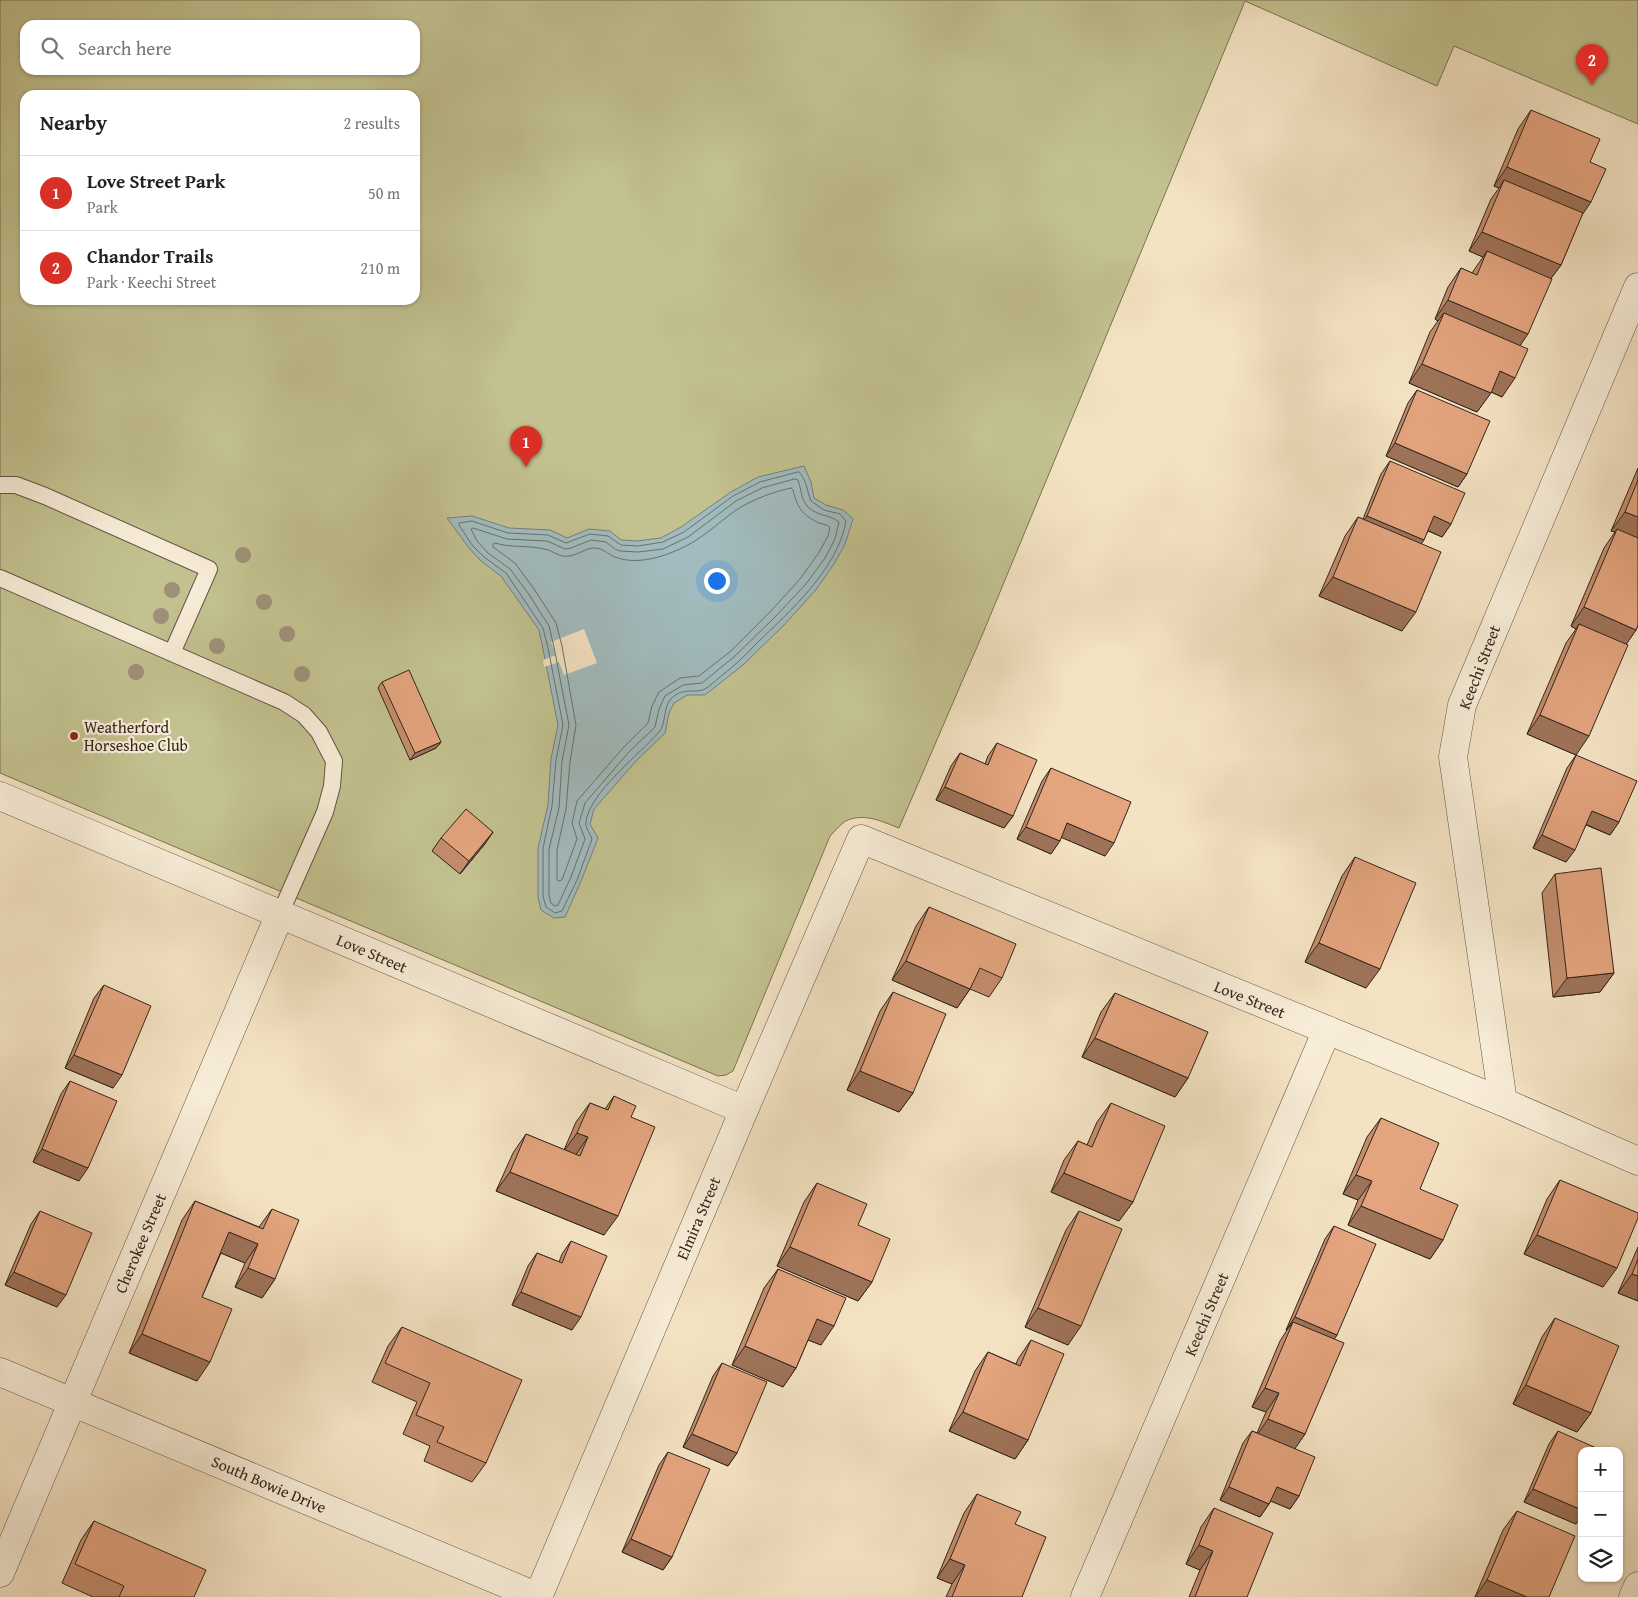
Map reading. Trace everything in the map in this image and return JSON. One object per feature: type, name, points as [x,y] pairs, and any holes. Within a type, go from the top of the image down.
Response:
[{"type":"street","name":"Keechi Street","points":[[1503,1102],[1453,757],[1462,705],[1638,287]]},
{"type":"street","name":"Love Street","points":[[0,796],[744,1110]]},
{"type":"street","name":"Love Street","points":[[861,839],[1503,1102],[1638,1161]]},
{"type":"street","name":"Elmira Street","points":[[538,1597],[861,839]]},
{"type":"street","name":"Cherokee Street","points":[[0,1573],[280,914]]},
{"type":"street","name":"Keechi Street","points":[[1085,1597],[1327,1030]]},
{"type":"street","name":"South Bowie Drive","points":[[0,1372],[538,1597]]},
{"type":"street","points":[[1633,1597],[1638,1586]]},
{"type":"lane","points":[[0,485],[16,486],[45,496],[209,569],[172,653]]},
{"type":"lane","points":[[0,578],[284,702],[304,715],[319,732],[334,761],[332,786],[325,812],[280,914]]},
{"type":"shaded area","points":[[0,0],[1638,0],[1638,124],[1454,46],[1437,86],[1245,1],[983,633],[899,828],[881,821],[861,817],[843,823],[830,836],[733,1071],[726,1075],[718,1076],[0,773]]},
{"type":"water","points":[[804,466],[811,482],[814,498],[826,505],[843,510],[853,519],[845,544],[834,564],[815,591],[743,665],[705,695],[687,695],[674,703],[669,713],[665,733],[637,760],[594,809],[590,824],[598,838],[565,917],[554,918],[541,910],[538,897],[538,848],[548,805],[551,759],[558,725],[539,630],[501,576],[481,561],[447,518],[472,516],[509,528],[550,530],[567,538],[589,529],[610,531],[621,540],[637,541],[661,538],[681,527],[731,492],[758,477]]},
{"type":"pier","points":[[584,629],[597,663],[564,675],[559,662],[544,667],[543,660],[556,655],[551,642]]},
{"type":"building","points":[[1531,110],[1600,139],[1590,162],[1606,169],[1591,202],[1507,167]]},
{"type":"building","points":[[1504,180],[1583,213],[1561,265],[1482,232]]},
{"type":"building","points":[[1487,251],[1552,279],[1528,334],[1448,300],[1461,268],[1477,275]]},
{"type":"building","points":[[1444,313],[1528,349],[1515,378],[1500,371],[1491,393],[1422,364]]},
{"type":"building","points":[[1417,390],[1490,421],[1467,474],[1395,443]]},
{"type":"building","points":[[1390,461],[1465,493],[1451,524],[1434,516],[1424,540],[1367,516]]},
{"type":"building","points":[[1638,480],[1638,517],[1625,512]]},
{"type":"building","points":[[1358,517],[1441,552],[1416,612],[1333,577]]},
{"type":"building","points":[[1617,529],[1638,538],[1638,625],[1636,630],[1584,607]]},
{"type":"building","points":[[1579,624],[1628,645],[1589,736],[1540,715]]},
{"type":"building","points":[[409,670],[441,742],[415,753],[382,682]]},
{"type":"building","points":[[997,743],[1037,760],[1013,816],[945,787],[960,753],[988,765]]},
{"type":"building","points":[[1576,755],[1637,781],[1619,822],[1592,811],[1575,850],[1542,835]]},
{"type":"building","points":[[1051,768],[1131,802],[1114,843],[1067,823],[1060,841],[1026,827]]},
{"type":"building","points":[[466,809],[493,832],[469,861],[441,838]]},
{"type":"building","points":[[1355,857],[1416,883],[1380,969],[1319,943]]},
{"type":"building","points":[[1601,868],[1614,973],[1567,978],[1555,874]]},
{"type":"building","points":[[929,907],[1016,944],[1002,978],[980,968],[970,989],[906,961]]},
{"type":"building","points":[[104,985],[151,1006],[122,1075],[74,1055]]},
{"type":"building","points":[[893,992],[946,1014],[913,1093],[860,1071]]},
{"type":"building","points":[[1115,993],[1208,1032],[1188,1078],[1095,1038]]},
{"type":"building","points":[[70,1081],[117,1101],[88,1168],[42,1149]]},
{"type":"building","points":[[614,1096],[636,1106],[631,1117],[655,1127],[618,1216],[510,1172],[526,1134],[580,1156],[588,1137],[577,1133],[590,1103],[608,1110]]},
{"type":"building","points":[[1111,1103],[1165,1126],[1133,1202],[1064,1173],[1078,1141],[1092,1147]]},
{"type":"building","points":[[1381,1118],[1439,1143],[1420,1189],[1458,1205],[1443,1240],[1361,1206],[1372,1181],[1356,1175]]},
{"type":"building","points":[[1560,1180],[1638,1213],[1638,1218],[1617,1268],[1537,1235]]},
{"type":"building","points":[[817,1183],[867,1204],[858,1225],[890,1239],[872,1282],[790,1247]]},
{"type":"building","points":[[195,1201],[263,1229],[272,1209],[299,1220],[275,1279],[248,1268],[258,1244],[229,1232],[202,1297],[232,1309],[210,1362],[142,1334]]},
{"type":"building","points":[[40,1211],[92,1233],[66,1295],[14,1272]]},
{"type":"building","points":[[1079,1211],[1122,1229],[1081,1326],[1038,1308]]},
{"type":"building","points":[[1334,1226],[1376,1244],[1337,1335],[1295,1317]]},
{"type":"building","points":[[571,1241],[607,1256],[581,1317],[521,1292],[537,1253],[562,1263]]},
{"type":"building","points":[[1638,1259],[1638,1276],[1632,1274]]},
{"type":"building","points":[[778,1269],[846,1298],[834,1326],[817,1319],[796,1368],[745,1346]]},
{"type":"building","points":[[1555,1318],[1619,1346],[1591,1413],[1526,1385]]},
{"type":"building","points":[[1293,1322],[1344,1343],[1305,1434],[1268,1419],[1279,1393],[1265,1388]]},
{"type":"building","points":[[402,1327],[522,1380],[486,1463],[437,1442],[444,1427],[416,1415],[430,1383],[385,1363]]},
{"type":"building","points":[[1031,1340],[1064,1354],[1028,1440],[963,1412],[988,1352],[1020,1366]]},
{"type":"building","points":[[722,1363],[767,1382],[737,1453],[692,1434]]},
{"type":"building","points":[[1252,1431],[1315,1457],[1299,1496],[1277,1487],[1269,1504],[1229,1487]]},
{"type":"building","points":[[1558,1431],[1594,1447],[1578,1447],[1578,1508],[1533,1489]]},
{"type":"building","points":[[668,1452],[710,1469],[672,1557],[631,1539]]},
{"type":"building","points":[[977,1494],[1021,1512],[1015,1524],[1046,1537],[1022,1597],[952,1597],[965,1565],[950,1559]]},
{"type":"building","points":[[1214,1508],[1273,1533],[1247,1597],[1195,1597],[1213,1551],[1199,1545]]},
{"type":"building","points":[[1517,1511],[1575,1536],[1549,1597],[1527,1597],[1487,1580]]},
{"type":"building","points":[[94,1521],[206,1570],[194,1597],[119,1597],[124,1586],[75,1564]]},
{"type":"place","name":"Chandor Trails","points":[[1592,85]]},
{"type":"place","name":"Love Street Park","points":[[526,467]]},
{"type":"place","name":"Weatherford Horseshoe Club","points":[[74,736]]}]
